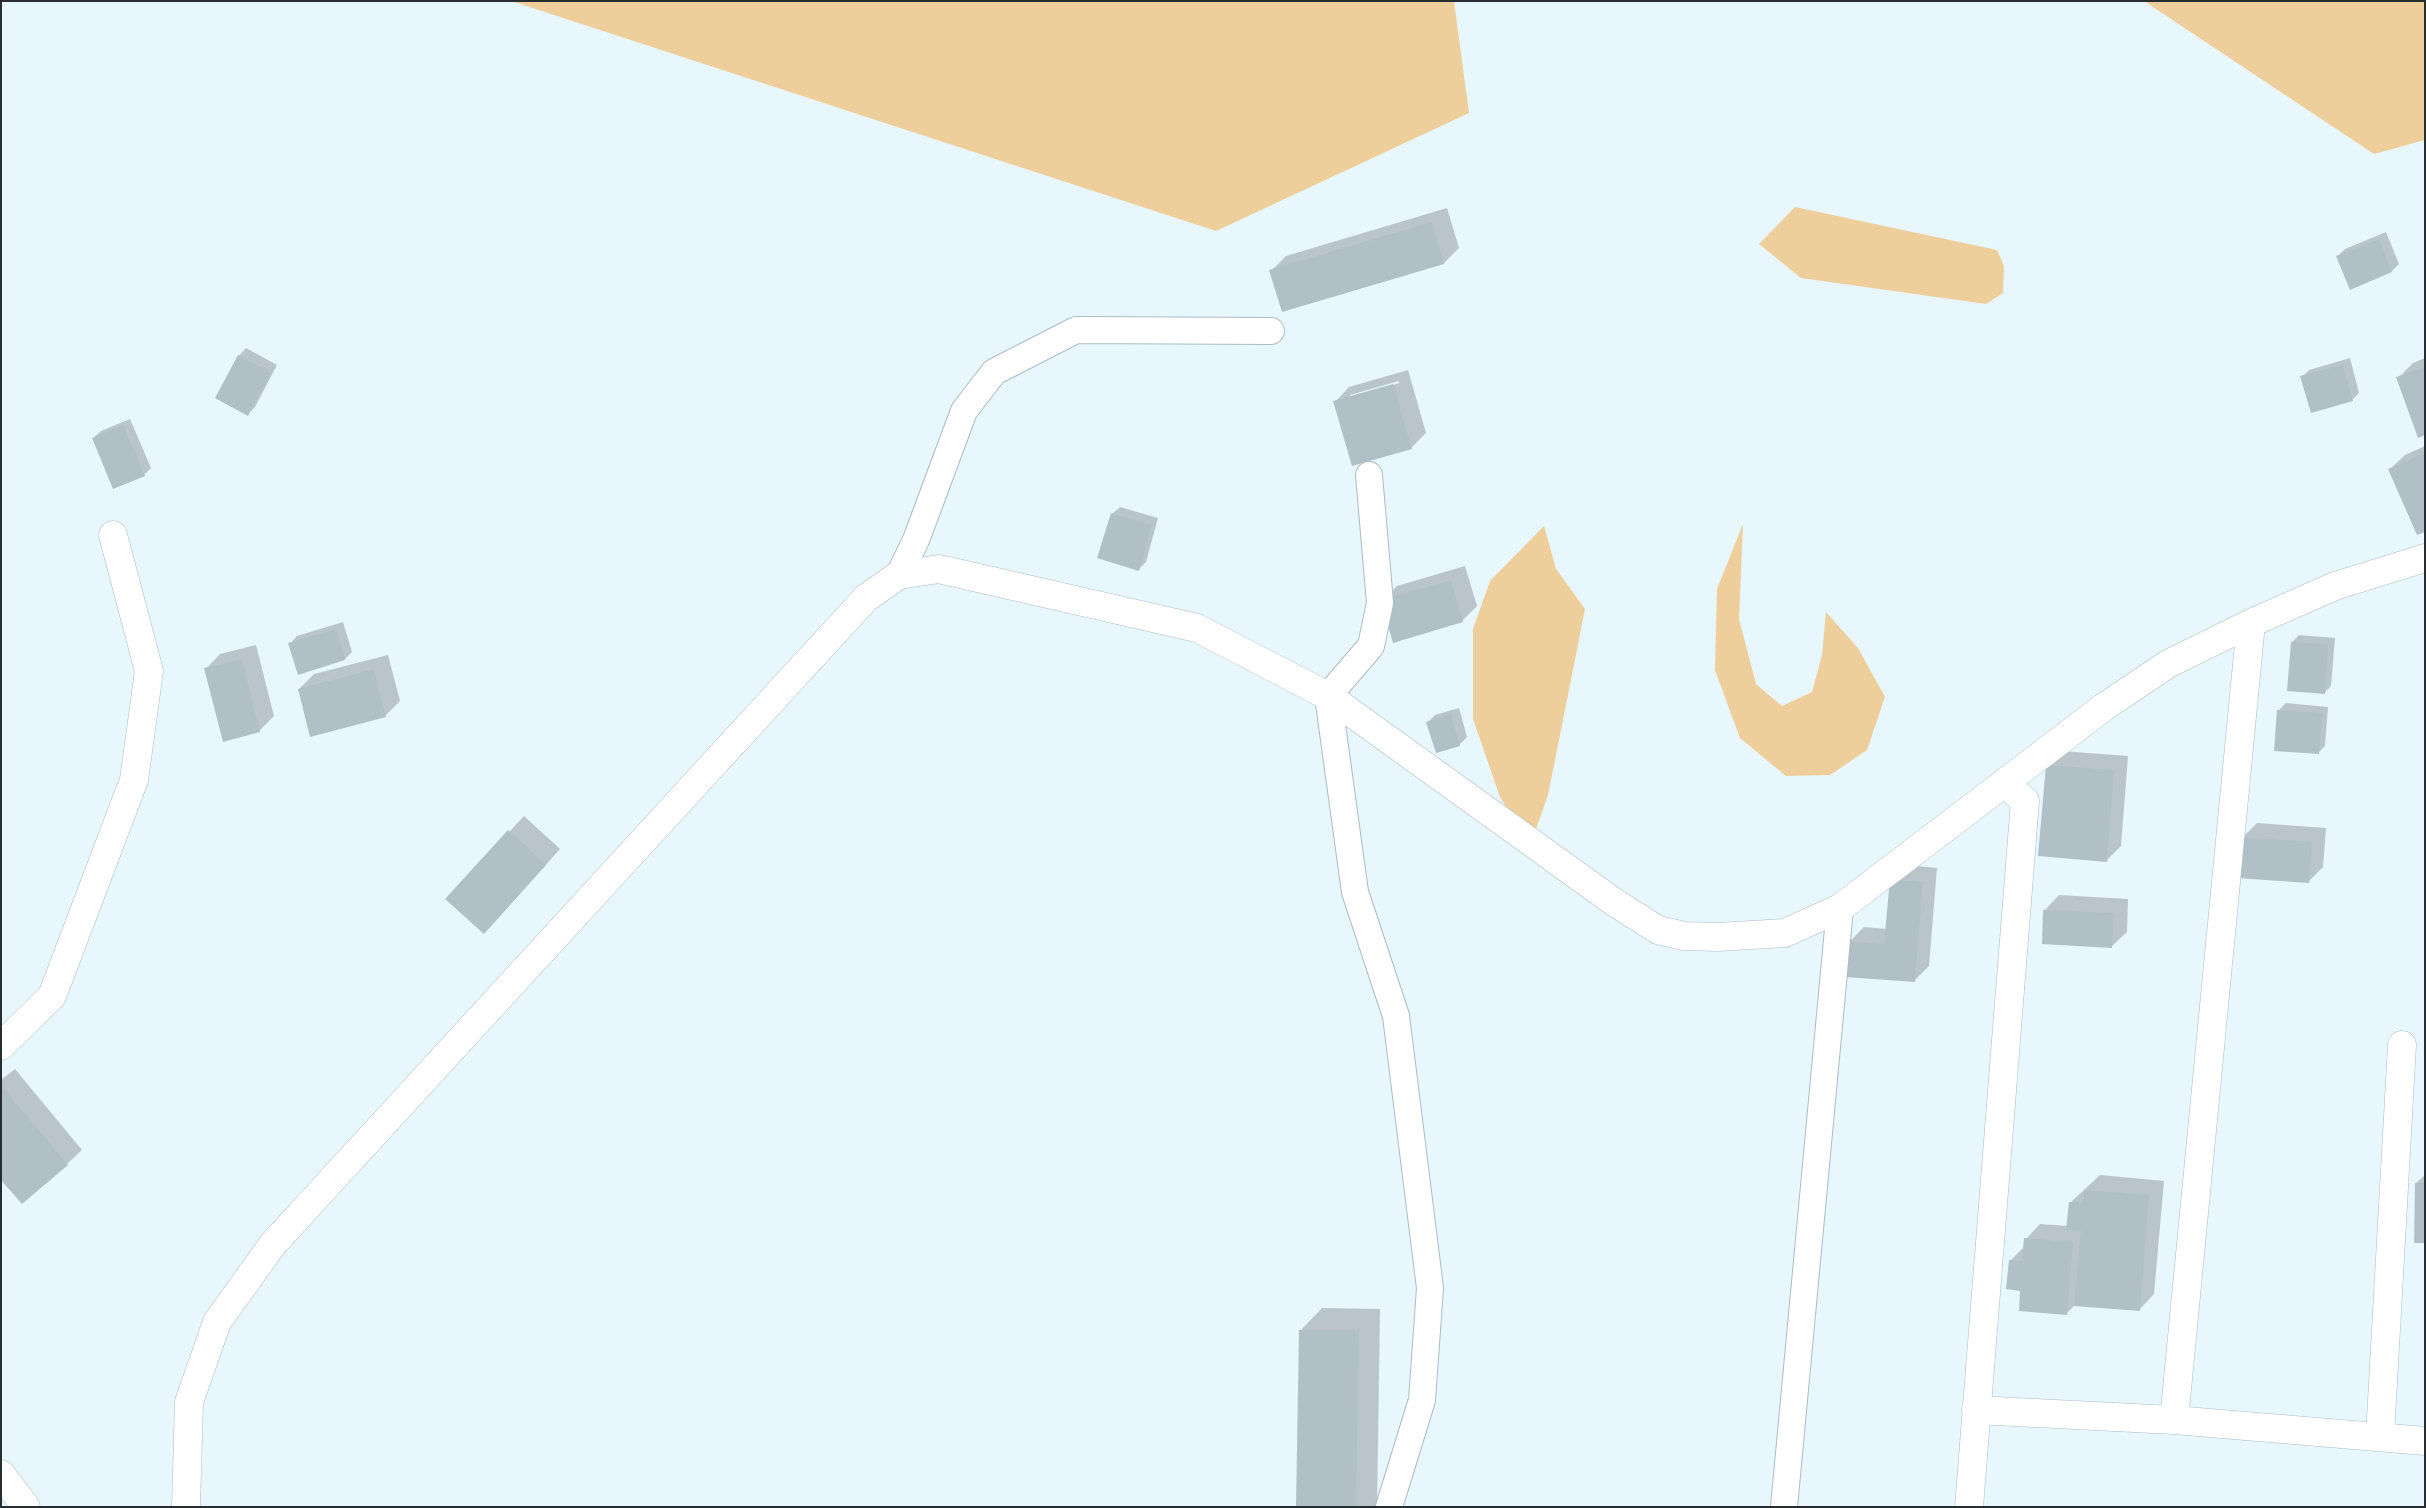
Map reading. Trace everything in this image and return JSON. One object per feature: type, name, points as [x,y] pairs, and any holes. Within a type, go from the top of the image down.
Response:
[{"type":"street","points":[[1,1046],[52,996],[134,780],[148,671],[113,535]]},
{"type":"street","points":[[186,1507],[189,1402],[217,1322],[273,1244],[866,598],[899,575],[939,569],[1197,628],[1328,696],[1614,902],[1658,930],[1684,936],[1718,937],[1785,932],[1840,908],[2104,708],[2168,664],[2251,623],[2335,586],[2425,558]]},
{"type":"street","points":[[2174,1420],[2251,623]]},
{"type":"street","points":[[1969,1507],[2025,801],[2004,784]]},
{"type":"street","points":[[2380,1436],[2402,1045]]},
{"type":"street","points":[[1976,1410],[2174,1420],[2425,1441]]},
{"type":"street","points":[[1,1474],[26,1507]]},
{"type":"lane","points":[[899,575],[916,540],[964,411],[994,372],[1076,330],[1271,331]]},
{"type":"lane","points":[[1370,475],[1380,603],[1371,646],[1328,696],[1354,892],[1396,1016],[1430,1288],[1422,1400],[1389,1507]]},
{"type":"lane","points":[[1784,1507],[1840,908]]},
{"type":"shaded area","points":[[511,1],[1454,1],[1469,113],[1216,231]]},
{"type":"shaded area","points":[[2144,1],[2425,1],[2425,140],[2374,154]]},
{"type":"shaded area","points":[[1795,207],[1997,250],[2004,266],[2003,293],[1986,304],[1801,278],[1759,244]]},
{"type":"shaded area","points":[[1743,524],[1739,619],[1756,684],[1782,706],[1812,692],[1822,655],[1826,612],[1858,648],[1885,697],[1867,750],[1830,775],[1786,776],[1740,738],[1715,670],[1717,589]]},
{"type":"shaded area","points":[[1544,526],[1556,569],[1585,609],[1548,795],[1530,846],[1500,797],[1473,719],[1473,629],[1490,581]]},
{"type":"building","points":[[1432,222],[1444,264],[1282,312],[1269,270]]},
{"type":"building","points":[[2379,239],[2392,272],[2350,290],[2336,256]]},
{"type":"building","points":[[238,355],[271,372],[248,416],[215,398]]},
{"type":"building","points":[[2343,365],[2353,401],[2311,413],[2300,376]]},
{"type":"building","points":[[2425,367],[2425,435],[2418,438],[2396,377]]},
{"type":"building","points":[[1393,384],[1412,449],[1352,466],[1333,401]]},
{"type":"building","points":[[123,425],[145,476],[113,489],[92,438]]},
{"type":"building","points":[[2425,453],[2425,532],[2417,535],[2388,469]]},
{"type":"building","points":[[1111,513],[1152,525],[1139,571],[1097,558]]},
{"type":"building","points":[[1451,580],[1463,622],[1393,643],[1381,600]]},
{"type":"building","points":[[336,629],[345,660],[298,675],[288,643]]},
{"type":"building","points":[[2291,642],[2328,644],[2325,694],[2287,691]]},
{"type":"building","points":[[242,659],[260,732],[223,742],[204,668]]},
{"type":"building","points":[[374,669],[386,717],[310,737],[298,689]]},
{"type":"building","points":[[2277,710],[2322,713],[2319,754],[2274,751]]},
{"type":"building","points":[[1451,714],[1460,746],[1436,753],[1426,722]]},
{"type":"building","points":[[2046,765],[2114,770],[2107,862],[2038,856]]},
{"type":"building","points":[[508,830],[546,865],[484,934],[445,899]]},
{"type":"building","points":[[2241,837],[2312,842],[2309,883],[2237,878]]},
{"type":"building","points":[[1890,879],[1923,882],[1915,982],[1845,977],[1848,941],[1884,944]]},
{"type":"building","points":[[2043,910],[2114,913],[2112,948],[2042,944]]},
{"type":"building","points":[[1,1085],[68,1165],[22,1204],[1,1180]]},
{"type":"building","points":[[2415,1183],[2425,1183],[2425,1243],[2414,1243]]},
{"type":"building","points":[[2084,1190],[2149,1195],[2140,1311],[2074,1306],[2081,1231],[2066,1230],[2069,1202],[2083,1203]]},
{"type":"building","points":[[2024,1238],[2073,1242],[2067,1315],[2019,1311],[2020,1291],[2006,1289],[2009,1260],[2022,1261]]},
{"type":"building","points":[[1299,1330],[1359,1330],[1356,1507],[1296,1507]]}]
